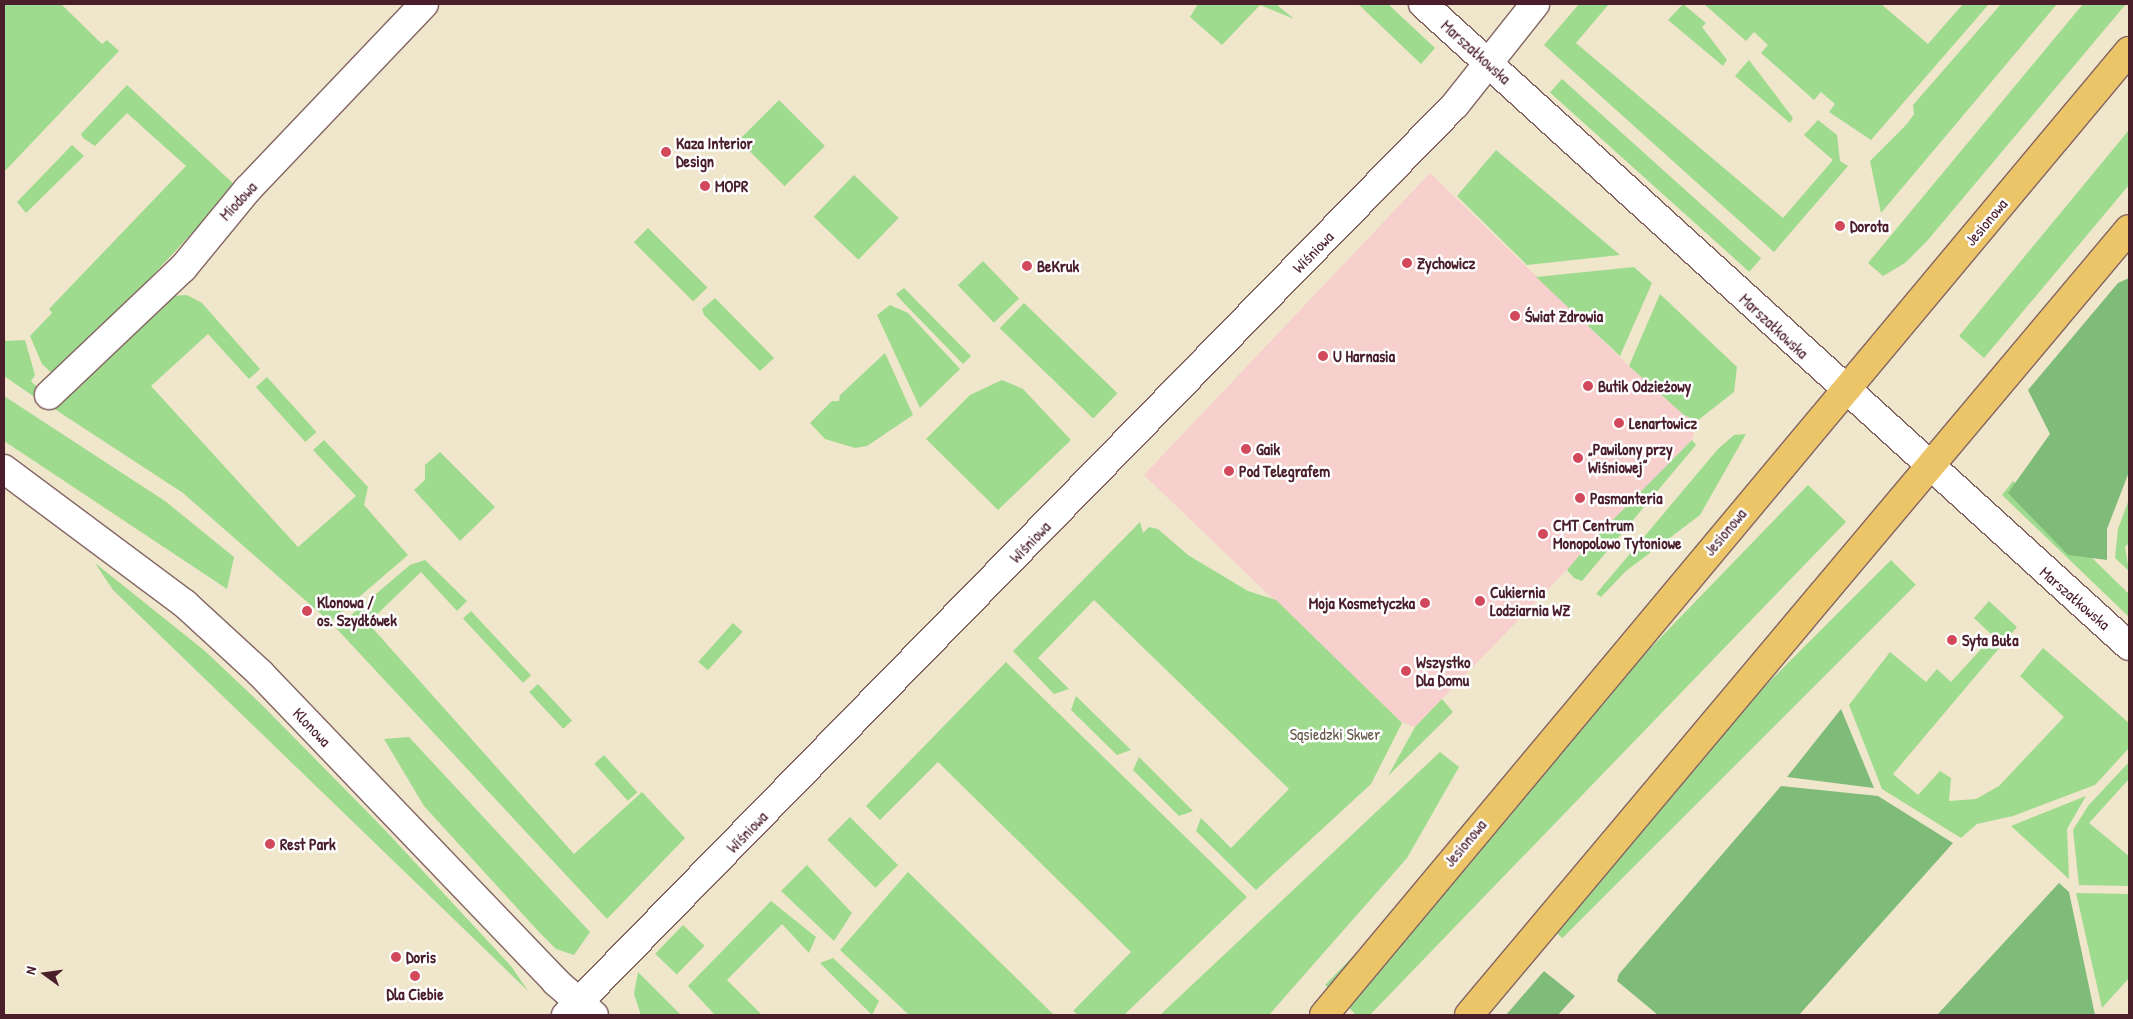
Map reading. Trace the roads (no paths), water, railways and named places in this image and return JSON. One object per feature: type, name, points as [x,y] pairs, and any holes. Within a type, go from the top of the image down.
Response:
[{"type":"main road","name":"Jesionowa","points":[[1324,1015],[2129,51]]},
{"type":"main road","points":[[1469,1015],[2129,230]]},
{"type":"street","name":"Miodowa","points":[[49,395],[183,268],[242,196],[424,4]]},
{"type":"street","name":"Marszałkowska","points":[[1422,4],[1490,64],[1844,390],[2129,646]]},
{"type":"street","name":"Wiśniowa","points":[[579,1011],[1159,411],[1490,64],[1535,4]]},
{"type":"street","name":"Klonowa","points":[[4,469],[185,604],[260,672],[579,1011]]},
{"type":"place","name":"Kaza Interior Design","points":[[666,152]]},
{"type":"place","name":"MOPR","points":[[705,186]]},
{"type":"place","name":"Dorota","points":[[1840,226]]},
{"type":"place","name":"Zychowicz","points":[[1407,263]]},
{"type":"place","name":"BeKruk","points":[[1027,266]]},
{"type":"place","name":"Świat Zdrowia","points":[[1515,316]]},
{"type":"place","name":"U Harnasia","points":[[1323,356]]},
{"type":"place","name":"Butik Odzieżowy","points":[[1588,386]]},
{"type":"place","name":"Lenartowicz","points":[[1619,423]]},
{"type":"place","name":"Gaik","points":[[1246,449]]},
{"type":"place","name":"„Pawilony przy Wiśniowej”","points":[[1578,458]]},
{"type":"place","name":"Pod Telegrafem","points":[[1229,471]]},
{"type":"place","name":"Pasmanteria","points":[[1580,498]]},
{"type":"place","name":"CMT Centrum Monopolowo Tytoniowe","points":[[1543,534]]},
{"type":"place","name":"Cukiernia Lodziarnia WZ","points":[[1480,601]]},
{"type":"place","name":"Moja Kosmetyczka","points":[[1425,603]]},
{"type":"place","name":"Klonowa / os. Szydłówek","points":[[307,611]]},
{"type":"place","name":"Syta Buła","points":[[1952,640]]},
{"type":"place","name":"Wszystko Dla Domu","points":[[1406,671]]},
{"type":"place","name":"Rest Park","points":[[270,844]]},
{"type":"place","name":"Doris","points":[[396,957]]},
{"type":"place","name":"Dla Ciebie","points":[[415,976]]},
{"type":"park label","name":"Sąsiedzki Skwer","points":[[1335,734]]}]
